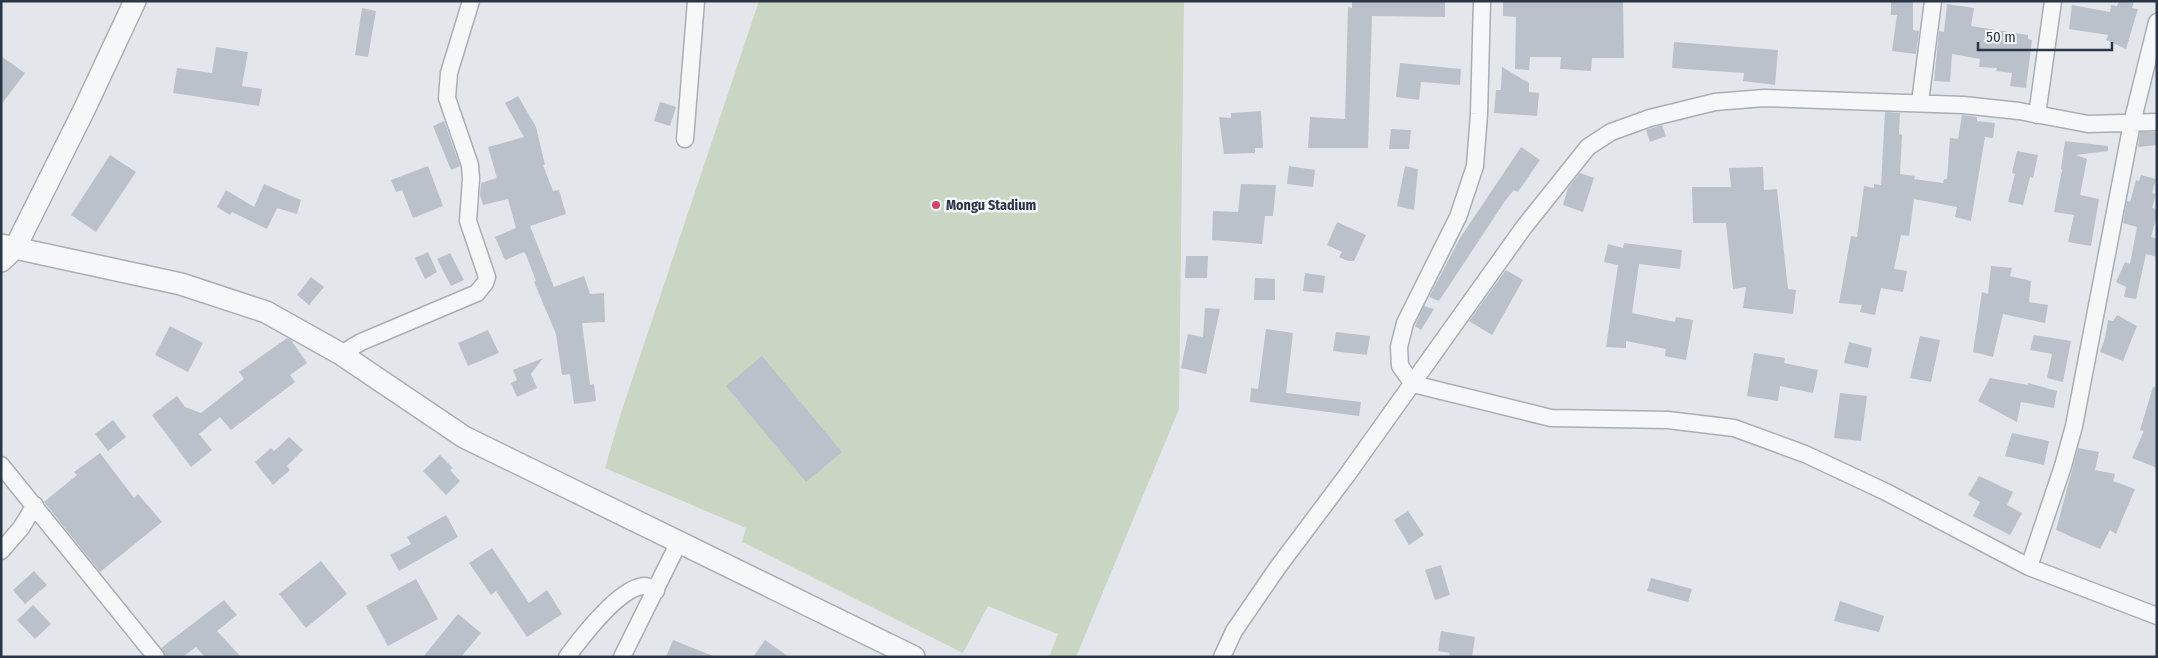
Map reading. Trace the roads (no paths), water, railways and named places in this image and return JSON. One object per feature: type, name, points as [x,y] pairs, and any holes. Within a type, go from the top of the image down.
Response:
[{"type":"street","points":[[135,1],[84,110],[6,251],[181,284],[266,312],[341,354],[464,437],[914,657]]},
{"type":"street","points":[[341,354],[361,342],[477,293],[486,283],[487,277],[468,221],[470,164],[447,98],[449,74],[471,1]]},
{"type":"street","points":[[685,140],[696,1]]},
{"type":"street","points":[[1482,1],[1479,114],[1475,166],[1458,218],[1405,323],[1398,346],[1400,366],[1413,384],[1551,418],[1668,420],[1734,428],[1805,454],[1886,492],[2029,566],[2157,616]]},
{"type":"street","points":[[1920,102],[1933,1]]},
{"type":"street","points":[[2037,115],[2053,1]]},
{"type":"street","points":[[2029,566],[2063,466],[2074,426],[2132,123],[2157,22]]},
{"type":"street","points":[[1222,657],[1234,631],[1278,567],[1413,384],[1530,219],[1588,147],[1611,132],[1650,118],[1715,102],[1764,98],[1920,102],[2019,111],[2088,124],[2157,122]]},
{"type":"street","points":[[1,465],[156,657]]},
{"type":"street","points":[[1,551],[20,528],[35,505]]},
{"type":"street","points":[[622,657],[680,542]]},
{"type":"street","points":[[567,657],[609,607],[632,590],[645,586],[656,590]]},
{"type":"place","name":"Mongu Stadium","points":[[936,205]]}]
